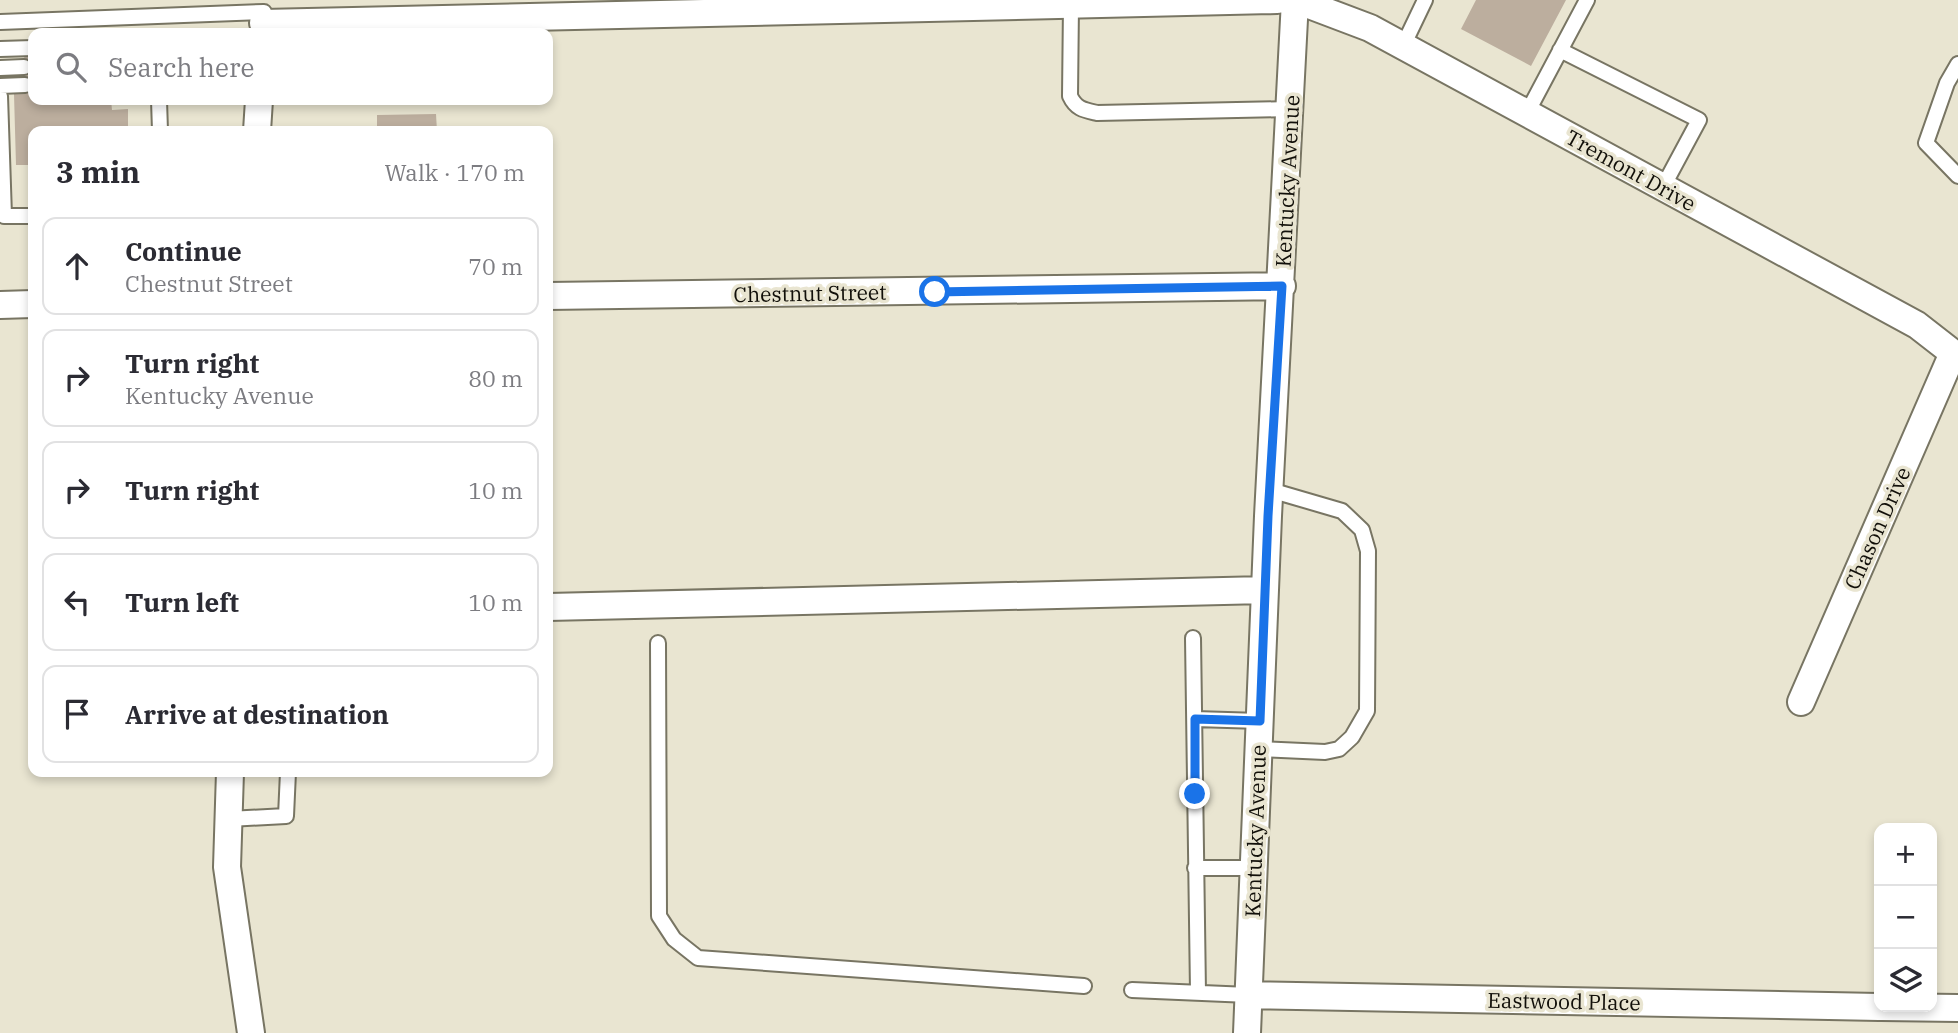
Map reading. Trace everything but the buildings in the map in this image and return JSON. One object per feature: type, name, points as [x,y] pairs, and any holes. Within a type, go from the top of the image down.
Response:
[{"type":"street","points":[[263,17],[444,10],[1071,5],[1277,0]]},
{"type":"street","name":"Tremont Drive","points":[[1296,0],[1370,27],[1917,325],[1955,354]]},
{"type":"street","name":"Kentucky Avenue","points":[[1247,1033],[1265,590],[1296,0]]},
{"type":"street","points":[[257,126],[259,105]]},
{"type":"street","name":"Chestnut Street","points":[[553,296],[1282,286]]},
{"type":"street","points":[[0,304],[28,304]]},
{"type":"street","name":"Chason Drive","points":[[1801,702],[1955,354]]},
{"type":"street","points":[[553,607],[1265,590]]},
{"type":"street","points":[[230,777],[227,867],[251,1033]]},
{"type":"street","name":"Eastwood Place","points":[[1248,995],[1874,1007]]},
{"type":"street","name":"Eastwood Place","points":[[1937,1008],[1958,1008]]},
{"type":"lane","points":[[1403,46],[1425,0]]},
{"type":"lane","points":[[1527,113],[1587,0]]},
{"type":"lane","points":[[1071,5],[1070,96],[1074,105],[1084,110],[1097,113],[1290,109]]},
{"type":"lane","points":[[0,22],[263,17]]},
{"type":"lane","points":[[0,48],[28,48]]},
{"type":"lane","points":[[1560,50],[1699,120],[1663,187]]},
{"type":"lane","points":[[1958,64],[1947,83],[1926,143],[1958,176]]},
{"type":"lane","points":[[0,68],[24,67]]},
{"type":"lane","points":[[0,86],[25,86]]},
{"type":"lane","points":[[0,96],[4,216],[28,216]]},
{"type":"lane","points":[[159,105],[160,126]]},
{"type":"lane","points":[[1259,749],[1325,752],[1339,749],[1352,737],[1367,711],[1368,551],[1362,530],[1342,511],[1270,490]]},
{"type":"lane","points":[[1193,638],[1198,992]]},
{"type":"lane","points":[[659,643],[659,916],[674,939],[698,958],[1084,986]]},
{"type":"lane","points":[[1195,719],[1260,721]]},
{"type":"lane","points":[[229,819],[286,816],[288,777]]},
{"type":"lane","points":[[1195,868],[1254,868]]},
{"type":"lane","points":[[1132,990],[1248,995]]},
{"type":"route","points":[[935,292],[1282,286],[1268,516],[1260,721],[1195,719],[1195,794]]}]
